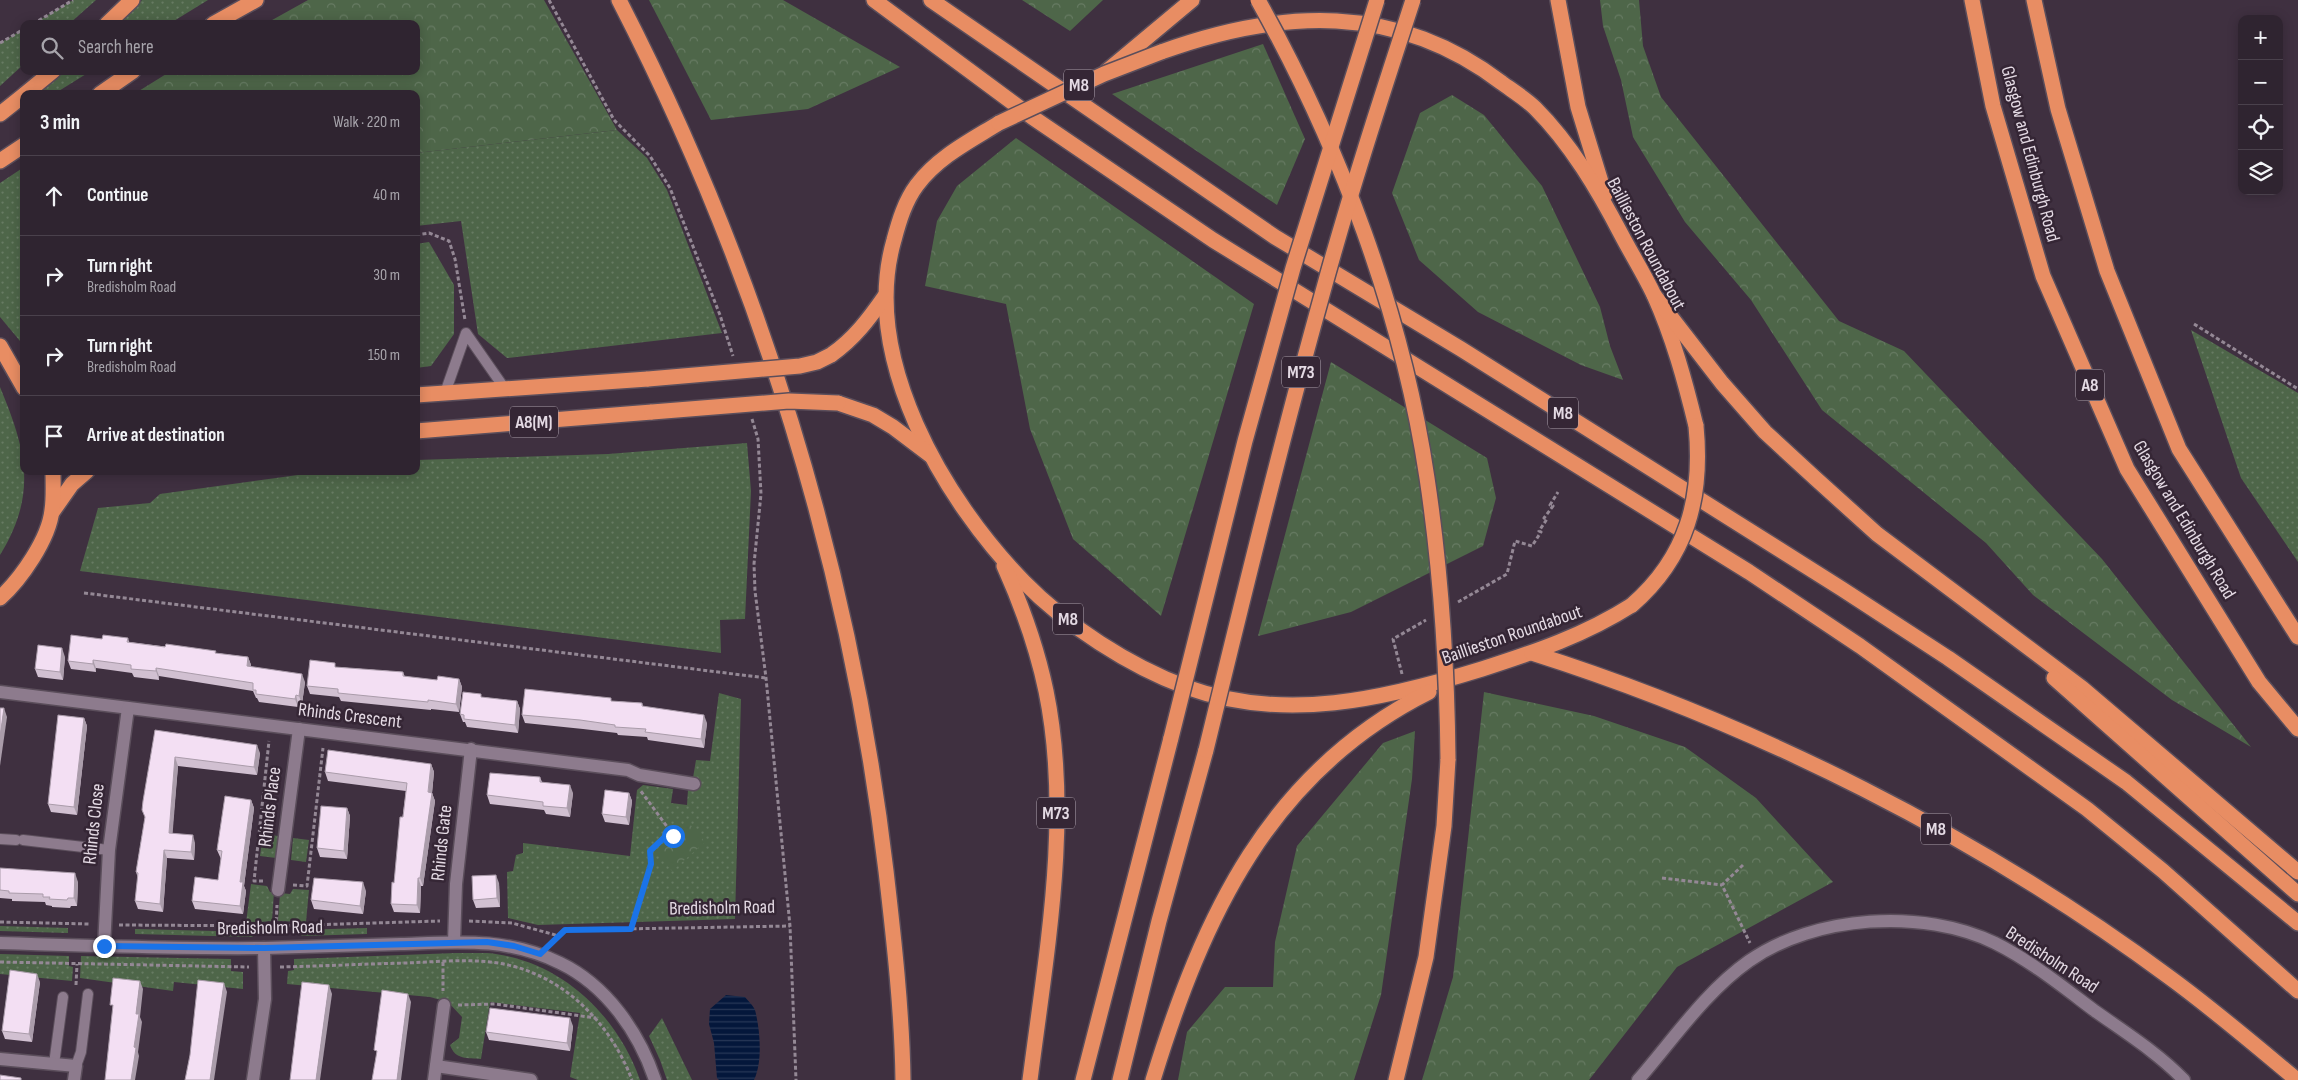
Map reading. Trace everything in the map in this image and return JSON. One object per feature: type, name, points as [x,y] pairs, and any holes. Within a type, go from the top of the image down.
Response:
[{"type":"highway","points":[[111,20],[132,0]]},
{"type":"highway","points":[[220,20],[256,0]]},
{"type":"highway","points":[[619,0],[672,107],[735,259],[801,450],[829,554],[845,624],[875,789],[893,936],[903,1080]]},
{"type":"highway","name":"M8","points":[[874,0],[1032,117],[1213,240],[1749,572],[1860,646],[2087,809],[2164,872],[2298,991]]},
{"type":"highway","name":"M8","points":[[931,0],[1275,237],[1478,359],[1833,583],[1948,658],[2126,782],[2298,923]]},
{"type":"highway","points":[[1104,74],[1192,0]]},
{"type":"highway","points":[[1258,0],[1303,87],[1341,170],[1381,281],[1407,381],[1427,475],[1438,559],[1447,698],[1448,759],[1444,826],[1426,957],[1396,1080]]},
{"type":"highway","name":"M73","points":[[1083,1080],[1245,441],[1293,268],[1377,0]]},
{"type":"highway","name":"M73","points":[[1120,1080],[1159,921],[1206,750],[1281,446],[1322,293],[1363,154],[1413,0]]},
{"type":"highway","points":[[1558,0],[1578,106],[1612,217]]},
{"type":"highway","name":"Glasgow and Edinburgh Road","points":[[1972,0],[1993,106],[2044,276],[2127,469],[2259,682],[2298,729]]},
{"type":"highway","name":"Glasgow and Edinburgh Road","points":[[2034,0],[2058,109],[2107,271],[2179,449],[2298,637]]},
{"type":"highway","name":"Baillieston Roundabout","points":[[1296,20],[1349,22],[1385,28],[1420,37],[1478,64],[1534,107],[1569,148],[1612,217],[1654,295],[1675,349],[1696,426],[1698,479],[1686,528],[1677,551],[1666,569],[1647,592],[1632,605],[1604,623],[1576,637],[1469,673],[1407,691],[1364,700],[1321,705],[1285,706],[1219,696],[1186,687],[1155,673],[1084,632],[1032,589],[998,553],[962,508],[931,456],[911,410],[894,357],[886,320],[886,274],[899,221],[907,201],[933,168],[959,147],[999,123],[1104,74],[1161,52],[1247,27],[1296,20]]},
{"type":"highway","points":[[29,90],[48,75]]},
{"type":"highway","points":[[106,90],[127,75]]},
{"type":"highway","points":[[0,114],[20,97]]},
{"type":"highway","points":[[0,161],[20,148]]},
{"type":"highway","name":"M8","points":[[1654,295],[1722,383],[1765,432],[1878,534],[2082,688],[2298,872]]},
{"type":"highway","name":"A8(M)","points":[[420,395],[648,379],[800,366],[817,362],[831,355],[852,339],[885,296]]},
{"type":"highway","points":[[2,348],[20,364]]},
{"type":"highway","points":[[2,348],[20,381]]},
{"type":"highway","name":"A8(M)","points":[[420,431],[789,401],[838,403],[874,415],[931,456]]},
{"type":"highway","points":[[52,512],[53,475]]},
{"type":"highway","points":[[0,598],[15,584],[36,551],[52,512],[72,484],[82,475]]},
{"type":"highway","name":"M73","points":[[998,553],[1026,619],[1046,691],[1055,758],[1057,795],[1053,883],[1048,939],[1030,1080]]},
{"type":"highway","name":"M8","points":[[1976,609],[2298,894]]},
{"type":"highway","name":"M8","points":[[1532,653],[1591,672],[1739,732],[1823,769],[1972,849],[2069,909],[2169,977],[2297,1080]]},
{"type":"highway","points":[[1153,1080],[1170,1024],[1196,955],[1227,892],[1273,820],[1300,787],[1327,760],[1365,729],[1400,706],[1469,673]]},
{"type":"street","name":"Rhinds Crescent","points":[[0,692],[472,749],[628,770],[639,775],[694,784]]},
{"type":"street","name":"Rhinds Close","points":[[104,946],[109,850],[128,708]]},
{"type":"street","name":"Rhinds Place","points":[[278,890],[298,729]]},
{"type":"street","name":"Rhinds Gate","points":[[454,942],[456,884],[472,749]]},
{"type":"street","name":"Bredisholm Road","points":[[1638,1080],[1712,994],[1757,957],[1773,947],[1841,925],[1882,920],[1934,924],[1965,931],[2016,955],[2169,1064],[2184,1080]]},
{"type":"street","name":"Bredisholm Road","points":[[0,943],[264,948],[487,942],[514,946],[561,963],[588,980],[612,1003],[633,1032],[649,1062],[655,1080]]},
{"type":"street","points":[[253,1080],[265,999],[264,948]]},
{"type":"street","points":[[434,1080],[444,1005]]},
{"type":"street","points":[[0,1059],[76,1066],[74,1080]]},
{"type":"street","points":[[436,1066],[531,1080]]},
{"type":"lane","points":[[466,333],[505,389]]},
{"type":"lane","points":[[445,393],[466,333]]},
{"type":"lane","points":[[0,839],[109,850]]},
{"type":"lane","points":[[76,1066],[81,1052],[88,994]]},
{"type":"lane","points":[[54,1064],[63,997]]},
{"type":"path","points":[[40,20],[73,0]]},
{"type":"path","points":[[549,0],[614,120],[650,156],[670,188],[720,315]]},
{"type":"path","points":[[0,43],[20,31]]},
{"type":"path","points":[[420,234],[429,233],[449,241],[458,274],[466,333]]},
{"type":"path","points":[[2194,324],[2298,389]]},
{"type":"path","points":[[752,418],[758,439],[761,494],[754,564],[755,591],[766,678],[790,926]]},
{"type":"path","points":[[1532,546],[1541,532],[1539,531],[1547,519],[1544,518],[1553,506],[1550,505],[1558,492]]},
{"type":"path","points":[[84,593],[766,678]]},
{"type":"path","points":[[631,929],[651,864],[650,851],[672,834],[639,788],[639,775]]},
{"type":"path","points":[[1722,885],[1743,865]]},
{"type":"path","points":[[1662,878],[1722,885]]},
{"type":"path","points":[[1722,885],[1757,957]]},
{"type":"path","points":[[264,948],[276,926],[278,890]]},
{"type":"path","points":[[0,922],[276,926],[481,920],[512,923],[559,936]]},
{"type":"path","name":"Bredisholm Road","points":[[540,954],[565,930],[790,926],[796,1080]]},
{"type":"path","points":[[0,962],[265,968],[490,962],[511,966],[534,974],[564,990],[583,1004],[618,1048],[632,1080]]},
{"type":"path","points":[[443,962],[444,1005],[495,1004],[596,1018]]},
{"type":"green space","points":[[73,0],[96,0],[74,20],[40,20]]},
{"type":"green space","points":[[142,0],[208,0],[176,20],[122,20]]},
{"type":"green space","points":[[308,0],[544,0],[617,130],[420,153],[420,90],[140,90],[165,75],[420,75],[420,20],[272,20]]},
{"type":"green space","points":[[649,0],[783,0],[900,67],[808,109],[711,120]]},
{"type":"green space","points":[[1022,0],[1103,0],[1070,31]]},
{"type":"green space","points":[[1600,0],[1639,0],[1643,46],[1661,97],[1839,321],[1904,351],[2102,559],[2251,747],[2172,700],[2033,595],[1986,543],[1822,410],[1751,300],[1685,222],[1633,137],[1621,80],[1603,26]]},
{"type":"green space","points":[[20,31],[20,68],[0,86],[0,43]]},
{"type":"green space","points":[[1263,44],[1305,139],[1277,205],[1112,94]]},
{"type":"green space","points":[[56,75],[85,75],[60,90],[38,90]]},
{"type":"green space","points":[[1452,95],[1484,115],[1542,186],[1600,307],[1610,346],[1623,380],[1581,365],[1478,312],[1419,260],[1392,193],[1420,113]]},
{"type":"green space","points":[[617,130],[647,158],[667,190],[722,333],[507,358],[478,334],[461,221],[420,226],[420,153]]},
{"type":"green space","points":[[1016,138],[1254,304],[1161,616],[1073,539],[1030,429],[1006,304],[925,286],[937,221],[957,186]]},
{"type":"green space","points":[[20,170],[20,341],[0,317],[0,183]]},
{"type":"green space","points":[[429,242],[454,285],[454,334],[431,366],[420,367],[420,243]]},
{"type":"green space","points":[[2191,330],[2298,393],[2298,562],[2241,478]]},
{"type":"green space","points":[[1331,362],[1487,458],[1496,498],[1483,546],[1351,612],[1258,636]]},
{"type":"green space","points":[[0,387],[20,447],[20,475],[24,475],[24,491],[20,511],[12,533],[0,555]]},
{"type":"green space","points":[[747,443],[751,491],[745,619],[720,620],[721,653],[80,571],[98,508],[150,503],[160,494],[298,475],[420,475],[420,460],[608,454]]},
{"type":"green space","points":[[1484,692],[1594,716],[1685,747],[1756,798],[1833,882],[1677,967],[1589,1080],[1422,1080],[1453,977]]},
{"type":"green space","points":[[719,693],[741,699],[735,919],[538,925],[508,918],[507,872],[513,871],[516,855],[523,853],[523,843],[630,856],[637,790],[643,785],[673,789],[671,803],[687,805],[688,790],[695,790],[693,778],[696,760],[710,761]]},
{"type":"green space","points":[[1415,731],[1412,779],[1381,995],[1354,1080],[1178,1080],[1187,1032],[1225,987],[1273,987],[1275,942],[1297,846],[1383,743]]},
{"type":"green space","points":[[689,823],[705,842],[672,871],[655,851]]},
{"type":"green space","points":[[263,834],[278,836],[276,858],[260,856]]},
{"type":"green space","points":[[293,838],[309,840],[306,862],[291,860]]},
{"type":"green space","points":[[251,884],[267,886],[270,892],[274,892],[272,921],[246,923]]},
{"type":"green space","points":[[293,889],[309,890],[306,922],[278,921],[280,893],[290,894]]},
{"type":"green space","points":[[0,926],[68,928],[68,933],[0,931]]},
{"type":"green space","points":[[367,928],[367,934],[302,936],[296,930]]},
{"type":"green space","points":[[135,929],[257,932],[252,937],[135,934]]},
{"type":"green space","points":[[487,953],[513,957],[538,966],[561,978],[582,994],[617,1033],[630,1056],[640,1080],[578,1080],[570,1077],[580,1013],[490,1002],[481,1059],[467,1058],[455,1053],[450,1045],[459,1038],[462,1017],[448,1002],[430,997],[287,984],[288,971],[294,970],[294,959]]},
{"type":"green space","points":[[0,954],[69,956],[69,966],[73,967],[72,981],[0,974]]},
{"type":"green space","points":[[81,956],[231,959],[231,971],[243,972],[243,989],[174,982],[173,991],[80,978]]},
{"type":"green space","points":[[662,1018],[692,1080],[667,1080],[649,1036]]},
{"type":"water","points":[[726,995],[745,997],[755,1010],[760,1055],[754,1080],[719,1080],[717,1078],[714,1043],[709,1024],[710,1009]]},
{"type":"building","points":[[71,635],[102,639],[103,635],[128,638],[127,642],[165,647],[166,644],[248,657],[247,666],[302,674],[299,696],[296,695],[295,699],[256,694],[256,690],[253,690],[253,683],[156,668],[156,671],[131,669],[131,665],[93,660],[93,664],[68,661]]},
{"type":"building","points":[[38,645],[62,648],[60,672],[35,669]]},
{"type":"building","points":[[310,660],[335,663],[335,667],[403,672],[403,676],[437,680],[438,676],[459,679],[456,704],[338,693],[338,689],[307,686]]},
{"type":"building","points":[[525,689],[611,698],[611,701],[642,703],[642,706],[704,715],[701,739],[645,732],[646,729],[615,727],[615,725],[580,720],[522,715]]},
{"type":"building","points":[[463,692],[481,694],[481,697],[517,701],[515,725],[464,719],[464,715],[460,714]]},
{"type":"building","points":[[0,708],[4,708],[0,737]]},
{"type":"building","points":[[58,715],[84,718],[74,807],[48,804]]},
{"type":"building","points":[[155,730],[257,745],[254,767],[175,757],[169,833],[193,835],[191,852],[164,850],[160,904],[135,901],[138,873],[136,872],[145,817],[142,810],[143,801]]},
{"type":"building","points":[[328,750],[431,764],[428,792],[432,793],[420,878],[418,878],[417,905],[391,904],[400,817],[403,817],[407,783],[325,772]]},
{"type":"building","points":[[490,773],[540,777],[540,782],[570,785],[567,808],[543,806],[543,802],[487,795]]},
{"type":"building","points":[[605,790],[629,793],[626,817],[602,814]]},
{"type":"building","points":[[225,796],[251,800],[240,882],[243,882],[240,906],[192,901],[195,877],[218,880],[222,851],[217,850]]},
{"type":"building","points":[[321,806],[347,808],[344,851],[317,848]]},
{"type":"building","points":[[0,868],[75,873],[74,898],[68,898],[67,900],[49,899],[50,897],[43,897],[43,894],[9,893],[9,891],[0,890]]},
{"type":"building","points":[[496,875],[497,898],[473,900],[472,876]]},
{"type":"building","points":[[314,878],[363,882],[360,906],[311,900]]},
{"type":"building","points":[[10,970],[37,974],[29,1034],[2,1031]]},
{"type":"building","points":[[113,978],[140,981],[136,1014],[139,1014],[134,1047],[136,1048],[131,1080],[105,1080],[113,1005],[110,1005]]},
{"type":"building","points":[[198,980],[224,983],[210,1080],[185,1080],[190,1055]]},
{"type":"building","points":[[302,982],[329,985],[316,1080],[290,1080]]},
{"type":"building","points":[[382,990],[408,994],[397,1080],[372,1080],[377,1051],[374,1050]]},
{"type":"building","points":[[490,1008],[570,1018],[567,1043],[486,1032]]},
{"type":"building","points":[[0,1075],[21,1078],[21,1080],[0,1080]]},
{"type":"route","points":[[104,946],[264,948],[487,942],[514,946],[540,954],[565,930],[631,929],[651,864],[650,851],[670,832],[673,836]]}]
